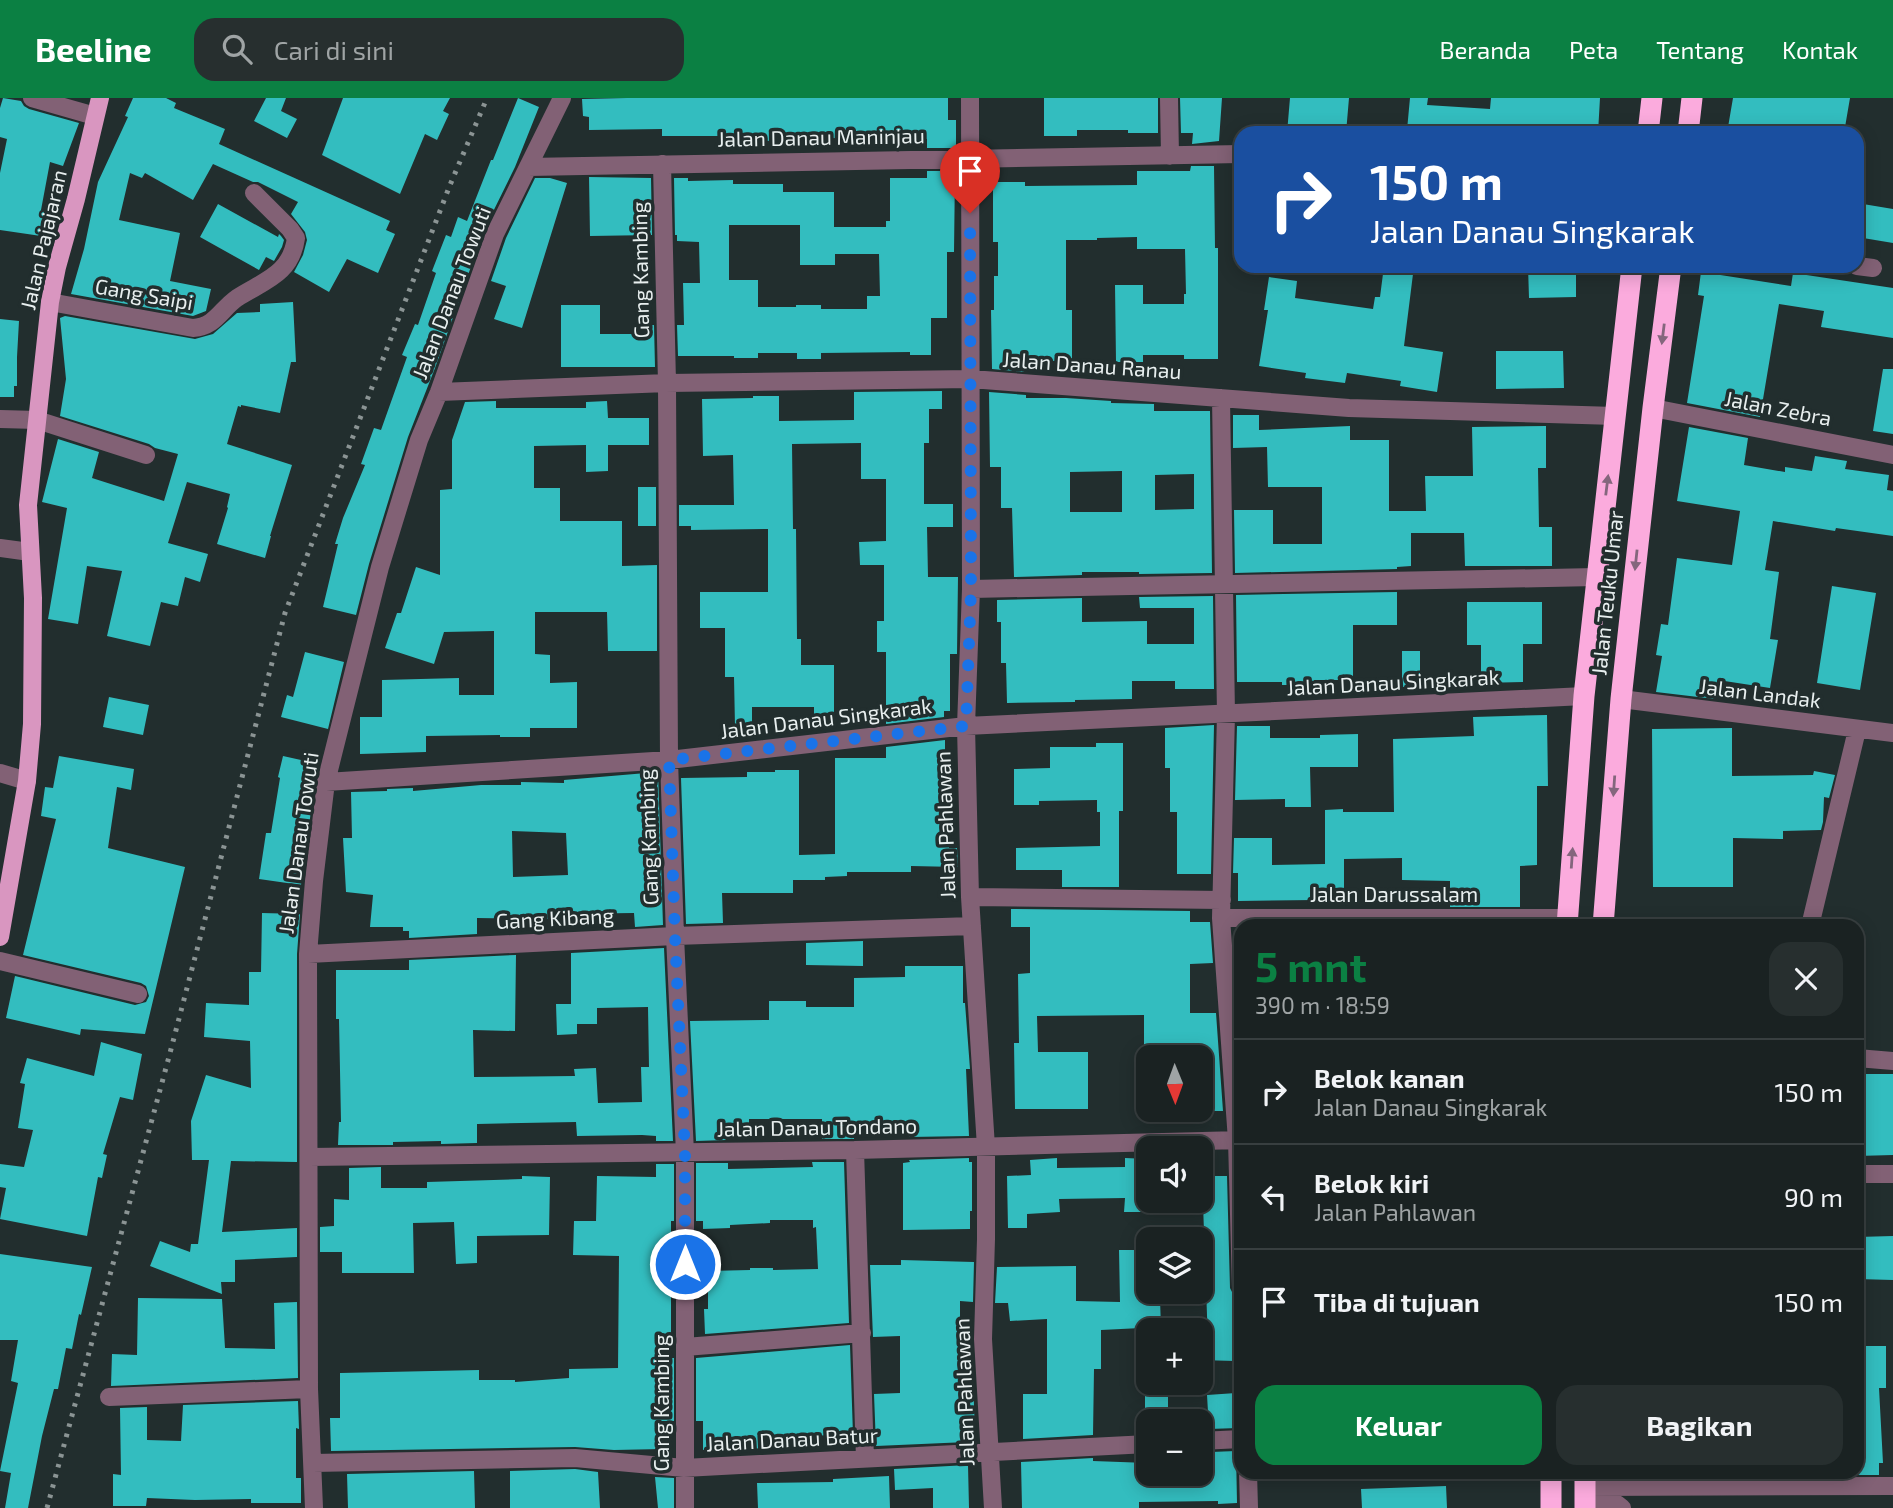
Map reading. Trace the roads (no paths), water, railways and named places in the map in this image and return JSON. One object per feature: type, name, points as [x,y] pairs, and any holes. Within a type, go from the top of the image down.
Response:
[{"type":"highway","points":[[1649,126],[1652,98]]},
{"type":"highway","points":[[1689,126],[1692,98]]},
{"type":"highway","name":"Jalan Teuku Umar","points":[[1567,919],[1584,696],[1631,273]]},
{"type":"highway","name":"Jalan Teuku Umar","points":[[1604,919],[1621,699],[1670,273]]},
{"type":"highway","points":[[1551,1479],[1551,1508]]},
{"type":"main road","name":"Jalan Pajajaran","points":[[0,937],[3,907],[27,781],[32,724],[33,598],[28,505],[50,302],[100,98]]},
{"type":"street","points":[[32,98],[95,116]]},
{"type":"street","name":"Jalan Danau Towuti","points":[[314,1508],[309,1389],[308,954],[326,782],[380,567],[419,440],[439,392],[495,234],[562,98]]},
{"type":"street","name":"Jalan Pahlawan","points":[[970,98],[971,589],[966,726],[970,897],[986,1147],[983,1339],[993,1508]]},
{"type":"street","points":[[1168,98],[1170,156]]},
{"type":"street","name":"Jalan Danau Maninjau","points":[[528,167],[1234,154]]},
{"type":"street","name":"Gang Kambing","points":[[662,164],[667,383],[669,760],[685,1153],[685,1508]]},
{"type":"street","name":"Gang Saipi","points":[[50,302],[193,328],[204,327],[236,299],[274,278],[290,257],[296,238],[254,193]]},
{"type":"street","name":"Jalan Danau Ranau","points":[[439,392],[667,383],[971,379],[1349,408],[1615,416]]},
{"type":"street","points":[[1221,398],[1226,714],[1221,918],[1234,1078]]},
{"type":"street","name":"Jalan Zebra","points":[[1653,408],[1893,455]]},
{"type":"street","points":[[0,419],[37,420],[146,455]]},
{"type":"street","points":[[0,548],[30,552]]},
{"type":"street","points":[[971,589],[1596,577]]},
{"type":"street","name":"Jalan Danau Singkarak","points":[[326,782],[669,760],[966,726],[1584,696]]},
{"type":"street","name":"Jalan Landak","points":[[1621,699],[1893,733]]},
{"type":"street","points":[[1813,919],[1857,730]]},
{"type":"street","points":[[0,773],[27,781]]},
{"type":"street","points":[[970,897],[1222,900]]},
{"type":"street","name":"Jalan Darussalam","points":[[1221,918],[1308,919]]},
{"type":"street","name":"Gang Kibang","points":[[308,954],[675,936],[972,926]]},
{"type":"street","points":[[0,961],[138,994]]},
{"type":"street","points":[[1864,1059],[1893,1061]]},
{"type":"street","name":"Jalan Danau Tondano","points":[[309,1157],[855,1150],[1234,1140]]},
{"type":"street","points":[[855,1150],[865,1459]]},
{"type":"street","points":[[1864,1174],[1893,1174]]},
{"type":"street","points":[[685,1347],[862,1334]]},
{"type":"street","points":[[109,1397],[309,1389]]},
{"type":"street","points":[[1213,1440],[1234,1439]]},
{"type":"street","name":"Jalan Danau Batur","points":[[313,1463],[575,1458],[684,1468],[1136,1445]]},
{"type":"street","points":[[1248,1479],[1249,1508]]},
{"type":"street","points":[[1585,1493],[1893,1486]]},
{"type":"street","points":[[1585,1493],[1617,1503],[1622,1508]]},
{"type":"railway","points":[[47,1508],[285,613],[450,185],[487,98]]}]
